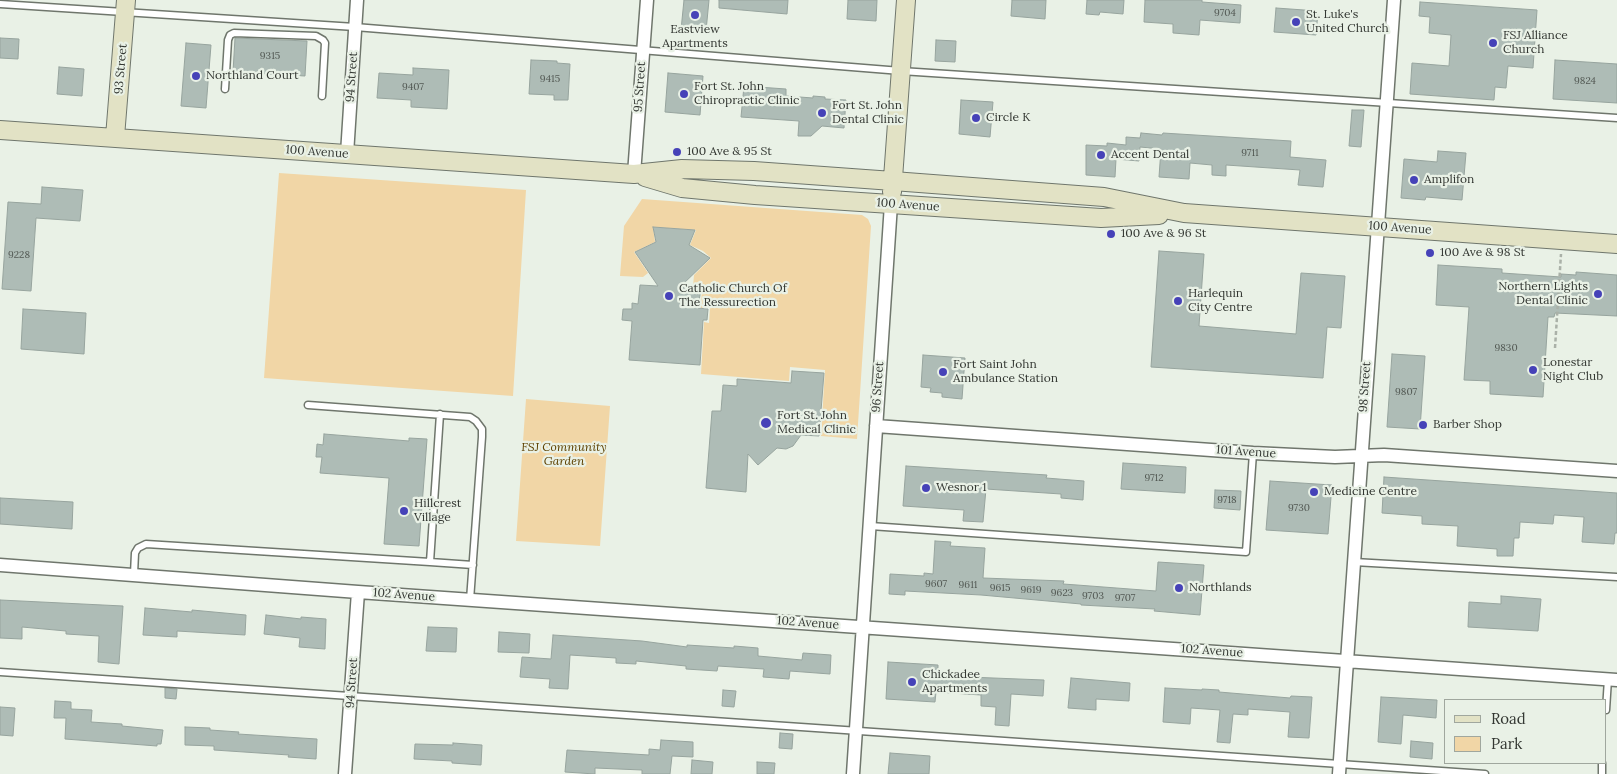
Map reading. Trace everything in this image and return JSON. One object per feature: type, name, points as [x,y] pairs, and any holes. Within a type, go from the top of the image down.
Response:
[{"type":"main road","name":"96 Street","points":[[891,204],[906,0]]},
{"type":"main road","name":"93 Street","points":[[115,137],[126,6]]},
{"type":"main road","name":"100 Avenue","points":[[0,130],[634,174],[682,169],[754,171],[1104,197],[1184,213],[1617,244]]},
{"type":"main road","name":"100 Avenue","points":[[634,174],[682,188],[891,204],[1101,218],[1184,213]]},
{"type":"street","name":"94 Street","points":[[347,154],[357,0]]},
{"type":"street","name":"95 Street","points":[[634,174],[647,0]]},
{"type":"street","name":"98 Street","points":[[1339,769],[1376,227],[1394,0]]},
{"type":"street","name":"96 Street","points":[[853,774],[891,204]]},
{"type":"street","name":"101 Avenue","points":[[876,426],[1253,453],[1335,457],[1384,456],[1617,471]]},
{"type":"street","name":"102 Avenue","points":[[0,565],[470,600],[1612,679]]},
{"type":"street","name":"94 Street","points":[[345,774],[358,592]]},
{"type":"lane","points":[[0,4],[126,6],[355,27],[901,71],[1617,118]]},
{"type":"lane","points":[[225,89],[228,40],[234,32],[316,36],[325,43],[322,96]]},
{"type":"lane","points":[[308,405],[470,417],[482,428],[470,600]]},
{"type":"lane","points":[[430,562],[440,414]]},
{"type":"lane","points":[[870,526],[1246,552],[1253,453]]},
{"type":"lane","points":[[134,574],[135,553],[138,548],[146,544],[473,565]]},
{"type":"lane","points":[[1353,562],[1617,576]]},
{"type":"lane","points":[[0,672],[856,730],[1339,769],[1485,774]]},
{"type":"lane","points":[[1607,705],[1612,679]]},
{"type":"path","points":[[1555,348],[1561,240]]},
{"type":"green space","points":[[279,173],[526,190],[513,396],[264,378]]},
{"type":"green space","points":[[642,199],[862,215],[868,219],[871,226],[857,439],[821,436],[825,370],[790,367],[789,381],[701,374],[704,322],[709,323],[710,308],[701,308],[702,287],[693,286],[694,275],[711,258],[703,251],[690,245],[696,230],[653,227],[655,242],[634,252],[648,273],[643,277],[620,276],[624,226]]},
{"type":"green space","name":"FSJ Community Garden","points":[[526,399],[610,406],[600,546],[516,541]]},
{"type":"building","name":"Eastview Apartments","points":[[684,0],[709,0],[706,31],[681,30]]},
{"type":"building","points":[[719,0],[788,0],[787,14],[719,8]]},
{"type":"building","points":[[848,0],[877,0],[876,21],[847,19]]},
{"type":"building","points":[[1012,0],[1046,0],[1045,19],[1011,16]]},
{"type":"building","points":[[1087,0],[1124,0],[1123,14],[1100,12],[1099,15],[1086,14]]},
{"type":"building","points":[[1145,0],[1202,0],[1202,2],[1241,5],[1240,23],[1200,20],[1199,35],[1173,33],[1173,24],[1144,22]]},
{"type":"building","points":[[1420,2],[1537,10],[1533,68],[1508,66],[1506,88],[1495,87],[1494,100],[1410,94],[1412,63],[1449,66],[1451,35],[1429,33],[1430,17],[1419,16]]},
{"type":"building","name":"St. Luke's United Church","points":[[1276,8],[1318,11],[1316,35],[1274,32]]},
{"type":"building","points":[[0,38],[19,39],[18,59],[0,58]]},
{"type":"building","points":[[235,38],[307,41],[305,76],[233,72]]},
{"type":"building","points":[[936,40],[956,41],[955,62],[935,61]]},
{"type":"building","name":"Northland Court","points":[[186,43],[211,45],[206,108],[181,106]]},
{"type":"building","points":[[531,60],[557,61],[557,63],[570,64],[568,100],[554,100],[554,95],[529,94]]},
{"type":"building","points":[[1555,60],[1617,64],[1617,103],[1553,99]]},
{"type":"building","points":[[59,67],[84,69],[82,96],[57,94]]},
{"type":"building","points":[[413,68],[449,70],[447,109],[411,107],[411,100],[377,98],[379,73],[413,75]]},
{"type":"building","name":"Fort St. John Chiropractic Clinic","points":[[668,73],[703,76],[700,115],[665,112]]},
{"type":"building","points":[[744,86],[786,89],[786,96],[813,98],[813,96],[825,97],[825,99],[846,100],[844,128],[822,126],[811,136],[798,136],[799,121],[741,117]]},
{"type":"building","name":"Circle K","points":[[961,100],[993,102],[990,137],[959,134]]},
{"type":"building","points":[[1352,110],[1364,110],[1361,147],[1349,146]]},
{"type":"building","points":[[1141,133],[1291,141],[1290,157],[1326,160],[1323,187],[1298,185],[1300,170],[1226,165],[1226,176],[1212,175],[1212,165],[1190,163],[1189,179],[1159,177],[1161,149],[1140,147],[1139,161],[1116,159],[1115,177],[1086,175],[1086,145],[1107,146],[1107,143],[1126,145],[1126,137],[1140,138]]},
{"type":"building","points":[[1438,151],[1466,153],[1462,200],[1426,197],[1425,200],[1401,198],[1404,159],[1437,162]]},
{"type":"building","points":[[42,187],[83,190],[80,221],[36,218],[31,291],[2,289],[8,202],[41,204]]},
{"type":"building","name":"Catholic Church Of The Ressurection","points":[[653,227],[695,230],[689,245],[710,258],[680,287],[701,288],[698,308],[708,309],[707,320],[703,320],[700,365],[629,360],[632,321],[622,320],[623,309],[632,309],[632,303],[638,304],[640,285],[658,286],[635,252],[656,242]]},
{"type":"building","name":"Harlequin City Centre","points":[[1159,251],[1204,254],[1199,326],[1296,334],[1301,273],[1345,276],[1341,328],[1327,327],[1323,378],[1151,367]]},
{"type":"building","points":[[1438,265],[1502,269],[1502,273],[1561,277],[1561,274],[1576,275],[1576,272],[1617,275],[1617,316],[1555,313],[1554,317],[1548,317],[1543,397],[1490,394],[1490,381],[1464,380],[1469,307],[1436,305]]},
{"type":"building","points":[[23,309],[86,313],[84,354],[21,349]]},
{"type":"building","points":[[1392,354],[1425,356],[1420,429],[1387,427]]},
{"type":"building","name":"Fort Saint John Ambulance Station","points":[[923,355],[965,358],[962,399],[942,397],[942,393],[930,392],[931,388],[921,387]]},
{"type":"building","name":"Fort St. John Medical Clinic","points":[[792,371],[824,373],[819,436],[801,435],[793,446],[786,449],[777,448],[758,465],[748,454],[746,492],[706,488],[712,411],[721,411],[723,385],[737,386],[737,379],[791,383]]},
{"type":"building","name":"Hillcrest Village","points":[[324,434],[409,441],[409,438],[427,439],[419,546],[384,544],[389,478],[320,473],[322,457],[316,457],[317,444],[323,445]]},
{"type":"building","points":[[1123,463],[1186,467],[1185,493],[1121,489]]},
{"type":"building","points":[[906,466],[1047,475],[1046,478],[1084,481],[1083,500],[1061,498],[1061,494],[986,489],[983,522],[963,521],[964,510],[903,506]]},
{"type":"building","points":[[1384,477],[1617,493],[1617,533],[1615,533],[1614,544],[1582,542],[1584,517],[1554,515],[1553,524],[1520,522],[1519,538],[1514,538],[1513,556],[1497,556],[1497,549],[1457,546],[1458,526],[1422,524],[1422,516],[1382,513]]},
{"type":"building","points":[[1270,481],[1332,485],[1328,534],[1266,530]]},
{"type":"building","points":[[1215,490],[1241,491],[1240,510],[1214,508]]},
{"type":"building","points":[[0,498],[73,502],[72,529],[0,524]]},
{"type":"building","points":[[935,541],[951,542],[950,546],[985,548],[983,578],[1064,581],[1063,584],[1156,591],[1158,562],[1204,565],[1200,615],[1154,611],[1155,609],[1081,605],[981,595],[905,591],[905,595],[889,594],[890,574],[924,576],[924,573],[933,574]]},
{"type":"building","points":[[1501,596],[1541,599],[1538,631],[1468,627],[1469,602],[1501,604]]},
{"type":"building","points":[[0,600],[123,606],[119,664],[98,662],[99,636],[66,634],[66,631],[22,627],[22,639],[0,638]]},
{"type":"building","points":[[145,608],[246,615],[245,635],[177,631],[177,637],[143,635]]},
{"type":"building","points":[[266,615],[301,619],[301,617],[326,619],[325,649],[299,647],[300,638],[264,634]]},
{"type":"building","points":[[428,627],[457,628],[456,652],[426,651]]},
{"type":"building","points":[[499,632],[530,634],[529,653],[498,652]]},
{"type":"building","points":[[553,635],[642,641],[687,647],[687,645],[758,648],[758,656],[802,660],[803,653],[831,655],[830,674],[790,671],[789,679],[763,677],[764,669],[718,666],[717,671],[686,669],[686,666],[636,661],[636,664],[616,663],[616,658],[570,655],[568,689],[549,688],[550,679],[520,677],[522,657],[551,659]]},
{"type":"building","points":[[888,662],[938,665],[938,672],[968,674],[968,677],[1044,680],[1043,696],[1011,694],[1009,726],[995,725],[996,707],[981,706],[981,695],[936,692],[935,702],[886,699]]},
{"type":"building","points":[[1071,678],[1130,683],[1129,701],[1096,699],[1096,710],[1068,708]]},
{"type":"building","points":[[165,688],[177,689],[176,699],[165,698]]},
{"type":"building","points":[[1165,688],[1219,690],[1219,692],[1290,698],[1291,696],[1312,697],[1309,738],[1288,737],[1290,712],[1248,709],[1248,715],[1233,714],[1230,743],[1217,742],[1220,710],[1191,708],[1190,724],[1163,722]]},
{"type":"building","points":[[723,690],[736,691],[734,707],[722,706]]},
{"type":"building","points":[[1381,697],[1437,700],[1436,718],[1403,715],[1401,744],[1378,742]]},
{"type":"building","points":[[55,701],[71,702],[71,709],[92,710],[91,722],[163,730],[161,744],[157,744],[157,746],[65,739],[66,718],[54,718]]},
{"type":"building","points":[[0,707],[15,708],[13,736],[0,735]]},
{"type":"building","points":[[185,727],[210,728],[210,730],[239,732],[238,734],[317,739],[316,759],[288,757],[289,755],[214,750],[214,746],[185,745]]},
{"type":"building","points":[[780,733],[793,734],[792,749],[779,748]]},
{"type":"building","points":[[661,740],[693,742],[693,757],[672,756],[670,774],[642,774],[642,770],[595,768],[595,774],[565,772],[567,750],[649,755],[649,749],[660,750]]},
{"type":"building","points":[[1411,741],[1433,743],[1432,759],[1410,757]]},
{"type":"building","points":[[453,743],[482,745],[481,765],[414,759],[415,744],[453,745]]},
{"type":"building","points":[[890,753],[930,756],[929,774],[888,774]]},
{"type":"building","points":[[692,760],[713,762],[712,774],[691,774]]},
{"type":"building","points":[[757,762],[775,763],[774,774],[757,774]]},
{"type":"place","name":"Eastview Apartments","points":[[695,15]]},
{"type":"place","name":"St. Luke's United Church","points":[[1296,22]]},
{"type":"place","name":"FSJ Alliance Church","points":[[1493,43]]},
{"type":"place","name":"Northland Court","points":[[196,76]]},
{"type":"place","name":"Fort St. John Chiropractic Clinic","points":[[684,94]]},
{"type":"place","name":"Fort St. John Dental Clinic","points":[[822,113]]},
{"type":"place","name":"Circle K","points":[[976,118]]},
{"type":"place","name":"100 Ave & 95 St","points":[[677,152]]},
{"type":"place","name":"Accent Dental","points":[[1101,155]]},
{"type":"place","name":"Amplifon","points":[[1414,180]]},
{"type":"place","name":"100 Ave & 96 St","points":[[1111,234]]},
{"type":"place","name":"100 Ave & 98 St","points":[[1430,253]]},
{"type":"place","name":"Northern Lights Dental Clinic","points":[[1598,294]]},
{"type":"place","name":"Catholic Church Of The Ressurection","points":[[669,296]]},
{"type":"place","name":"Harlequin City Centre","points":[[1178,301]]},
{"type":"place","name":"Lonestar Night Club","points":[[1533,370]]},
{"type":"place","name":"Fort Saint John Ambulance Station","points":[[943,372]]},
{"type":"place","name":"Fort St. John Medical Clinic","points":[[766,423]]},
{"type":"place","name":"Barber Shop","points":[[1423,425]]},
{"type":"place","name":"Wesnor 1","points":[[926,488]]},
{"type":"place","name":"Medicine Centre","points":[[1314,492]]},
{"type":"place","name":"Hillcrest Village","points":[[404,511]]},
{"type":"place","name":"Northlands","points":[[1179,588]]},
{"type":"place","name":"Chickadee Apartments","points":[[912,682]]}]
